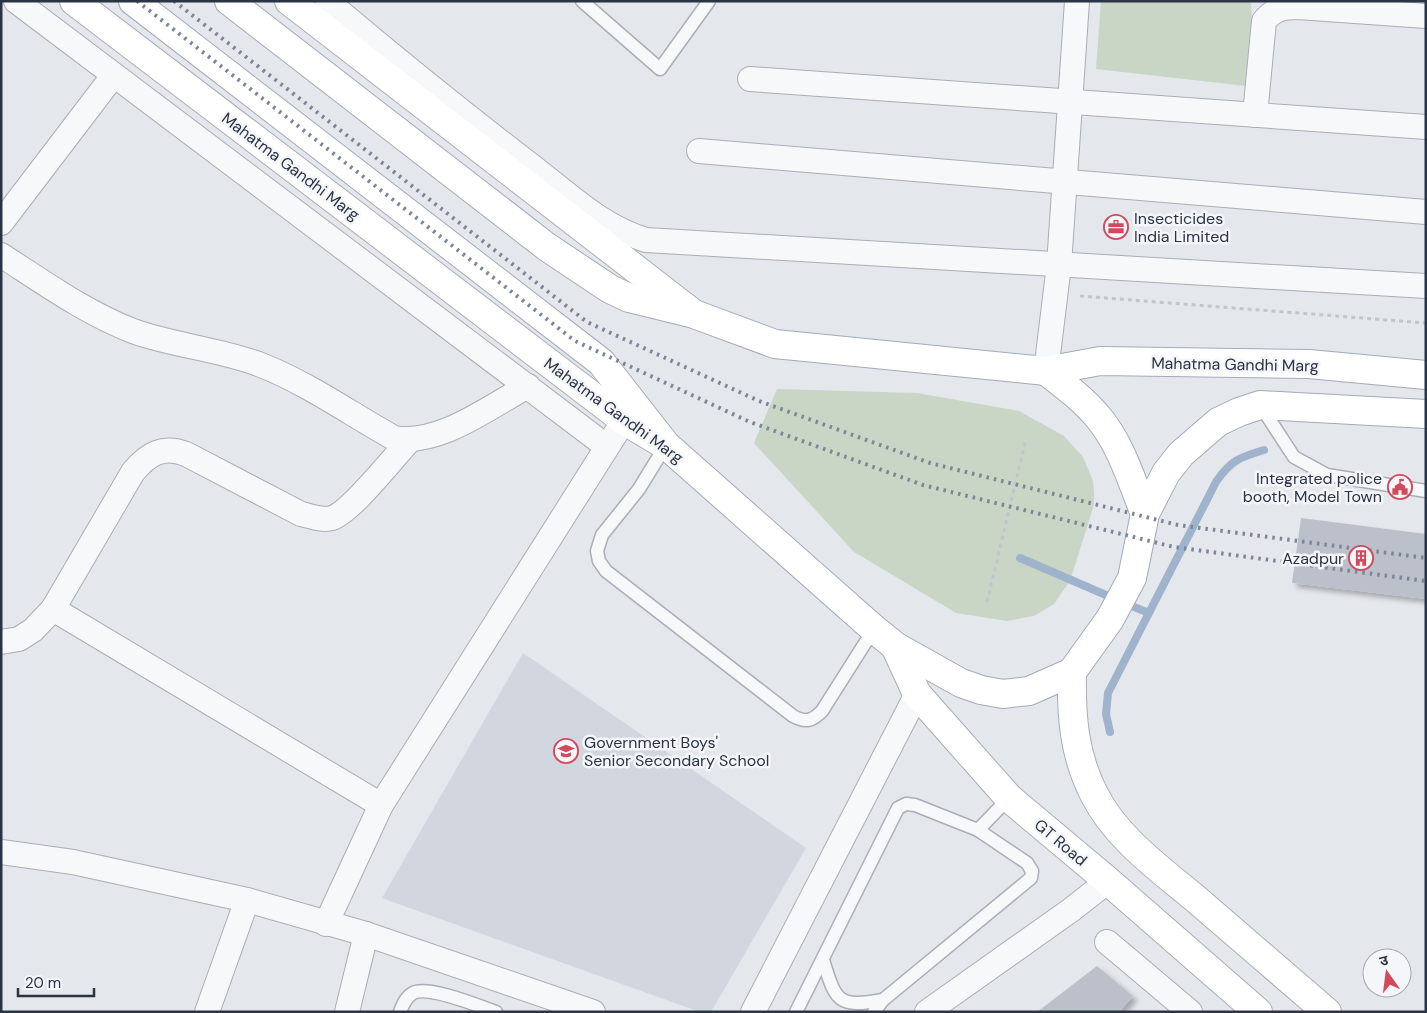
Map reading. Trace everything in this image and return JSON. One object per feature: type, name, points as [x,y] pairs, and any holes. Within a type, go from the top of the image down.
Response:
[{"type":"main road","name":"Mahatma Gandhi Marg","points":[[74,1],[625,421],[666,445],[885,637],[961,683],[981,690],[1003,694],[1029,691],[1072,672]]},
{"type":"main road","points":[[133,1],[601,362],[666,445]]},
{"type":"main road","points":[[229,1],[547,247],[594,278],[629,298],[694,314]]},
{"type":"main road","name":"Mahatma Gandhi Marg","points":[[288,1],[333,10],[694,314],[775,344],[1046,371],[1100,361],[1309,364],[1426,375]]},
{"type":"main road","points":[[1046,371],[1068,387],[1098,417],[1122,458],[1145,514]]},
{"type":"main road","points":[[1327,1012],[1139,851],[1110,818],[1095,796],[1078,754],[1071,708],[1072,672],[1110,619],[1132,578],[1145,514],[1166,473],[1181,454],[1218,422],[1260,405],[1426,414]]},
{"type":"main road","name":"GT Road","points":[[885,637],[917,694],[1009,798],[1108,881],[1258,1012]]},
{"type":"street","points":[[16,1],[606,446]]},
{"type":"street","points":[[1046,371],[1058,266],[1077,1]]},
{"type":"street","points":[[1255,115],[1264,21],[1271,13],[1282,7],[1298,6],[1426,16]]},
{"type":"street","points":[[333,10],[604,222],[624,234],[646,240],[1058,266],[1426,286]]},
{"type":"street","points":[[1,222],[113,76]]},
{"type":"street","points":[[750,79],[1426,127]]},
{"type":"street","points":[[699,151],[1426,212]]},
{"type":"street","points":[[1,255],[95,313],[134,331],[258,364],[306,384],[394,438],[409,441],[464,424],[528,386]]},
{"type":"street","points":[[326,924],[381,805],[606,446],[625,421]]},
{"type":"street","points":[[1,642],[19,639],[34,630],[53,609],[133,472],[144,459],[157,451],[174,450],[186,454],[301,514],[316,518],[330,518],[340,514],[409,441]]},
{"type":"street","points":[[53,609],[381,805]]},
{"type":"street","points":[[753,1012],[917,694]]},
{"type":"street","points":[[1,852],[73,862],[247,900],[366,934],[593,1012]]},
{"type":"street","points":[[926,1012],[1071,910],[1108,881]]},
{"type":"street","points":[[207,1012],[247,900]]},
{"type":"street","points":[[346,1012],[366,934]]},
{"type":"street","points":[[1107,942],[1190,1012]]},
{"type":"lane","points":[[582,1],[660,68],[708,1]]},
{"type":"lane","points":[[1260,405],[1294,457],[1327,475],[1426,491]]},
{"type":"lane","points":[[666,445],[639,489],[602,535],[597,550],[599,561],[606,571],[793,716],[803,721],[814,719],[822,711],[885,637]]},
{"type":"lane","points":[[978,830],[1009,798]]},
{"type":"lane","points":[[796,1012],[898,808],[906,804],[915,805],[978,830],[1027,863],[1032,871],[1030,878],[883,1000],[874,1012]]},
{"type":"lane","points":[[823,960],[832,991],[843,1001],[860,1004],[883,1000]]},
{"type":"lane","points":[[400,1012],[405,1000],[414,992],[427,991],[496,1012]]},
{"type":"path","points":[[1054,294],[1426,323]]},
{"type":"path","points":[[988,602],[1026,439]]},
{"type":"shaded area","name":"Government Boys' Senior Secondary School","points":[[523,653],[806,848],[711,1012],[700,1012],[382,898]]},
{"type":"green space","points":[[1101,1],[1251,1],[1255,87],[1096,69]]},
{"type":"green space","points":[[777,389],[917,393],[1019,411],[1064,436],[1083,457],[1093,481],[1094,505],[1070,581],[1054,604],[1034,616],[1007,621],[956,613],[854,552],[754,443]]},
{"type":"building","name":"Azadpur","points":[[1301,518],[1426,534],[1426,599],[1292,583]]},
{"type":"building","points":[[1097,966],[1133,996],[1119,1012],[1037,1012]]},
{"type":"waterway","points":[[1110,732],[1106,714],[1108,693],[1216,482],[1231,464],[1248,455],[1264,450]]},
{"type":"waterway","points":[[1020,558],[1106,595]]},
{"type":"waterway","points":[[1134,607],[1149,613]]},
{"type":"railway","points":[[137,1],[575,341],[750,422],[923,485],[1174,547],[1426,581]]},
{"type":"railway","points":[[174,1],[587,322],[759,401],[930,463],[1178,525],[1426,558]]},
{"type":"place","name":"Insecticides India Limited","points":[[1116,227]]},
{"type":"place","name":"Integrated police booth, Model Town","points":[[1400,487]]},
{"type":"place","name":"Azadpur","points":[[1361,558]]},
{"type":"place","name":"Government Boys' Senior Secondary School","points":[[566,751]]}]
